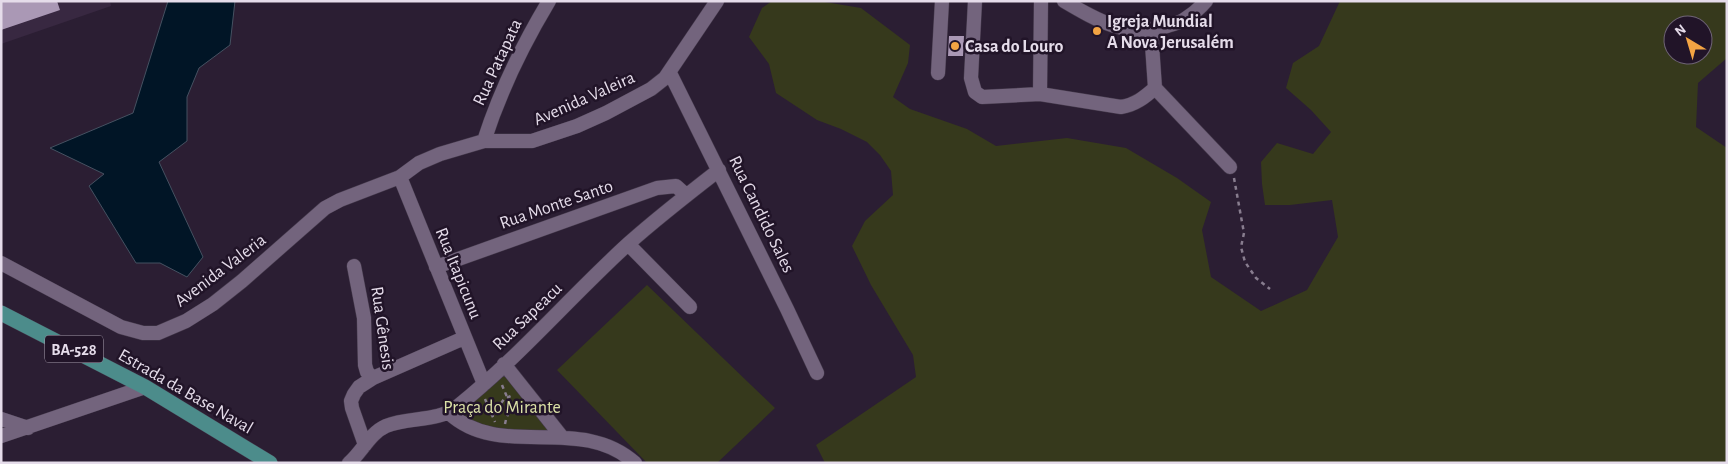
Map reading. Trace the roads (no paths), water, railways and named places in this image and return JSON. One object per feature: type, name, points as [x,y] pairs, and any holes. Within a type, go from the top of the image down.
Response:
[{"type":"main road","name":"Estrada da Base Naval","points":[[1,313],[145,387],[270,463]]},
{"type":"street","name":"Rua Patapata","points":[[484,140],[506,82],[520,52],[549,1]]},
{"type":"street","name":"Avenida Valeira","points":[[400,177],[419,162],[484,140],[532,141],[577,126],[651,89],[670,73],[717,1]]},
{"type":"street","points":[[938,73],[942,1]]},
{"type":"street","points":[[975,1],[971,78],[975,92],[982,97],[1040,94],[1121,107],[1129,106],[1138,101],[1154,88]]},
{"type":"street","points":[[1040,94],[1041,1]]},
{"type":"street","points":[[1064,1],[1092,17],[1114,26],[1141,31],[1151,30],[1184,20],[1206,1]]},
{"type":"street","points":[[1151,30],[1154,88],[1230,167]]},
{"type":"street","name":"Rua Candido Sales","points":[[670,73],[817,373]]},
{"type":"street","name":"Rua Sapeacu","points":[[354,461],[378,430],[396,423],[449,413],[483,384],[628,244],[719,170]]},
{"type":"street","name":"Avenida Valeria","points":[[1,263],[120,327],[144,334],[158,333],[186,321],[213,304],[325,208],[340,200],[400,177]]},
{"type":"street","name":"Rua Itapicunu","points":[[400,177],[483,384]]},
{"type":"street","name":"Rua Monte Santo","points":[[436,267],[657,188],[676,186],[686,195]]},
{"type":"street","points":[[628,244],[690,307]]},
{"type":"street","name":"Rua Gênesis","points":[[354,266],[364,318],[366,369],[373,378],[359,387],[351,401],[365,445]]},
{"type":"street","points":[[373,378],[464,338]]},
{"type":"street","points":[[504,364],[562,437]]},
{"type":"street","points":[[1,436],[145,387]]},
{"type":"street","points":[[449,413],[465,425],[503,436],[562,437],[594,440],[616,448],[636,463]]},
{"type":"street","points":[[1,419],[28,428]]},
{"type":"water","points":[[168,1],[235,1],[230,45],[199,68],[187,97],[187,141],[159,162],[203,257],[187,277],[160,263],[136,263],[89,186],[104,174],[50,148],[133,113]]},
{"type":"place","name":"Igreja Mundial A Nova Jerusalém","points":[[1097,31]]},
{"type":"place","name":"Casa do Louro","points":[[955,46]]},
{"type":"park label","name":"Praça do Mirante","points":[[502,407]]}]
